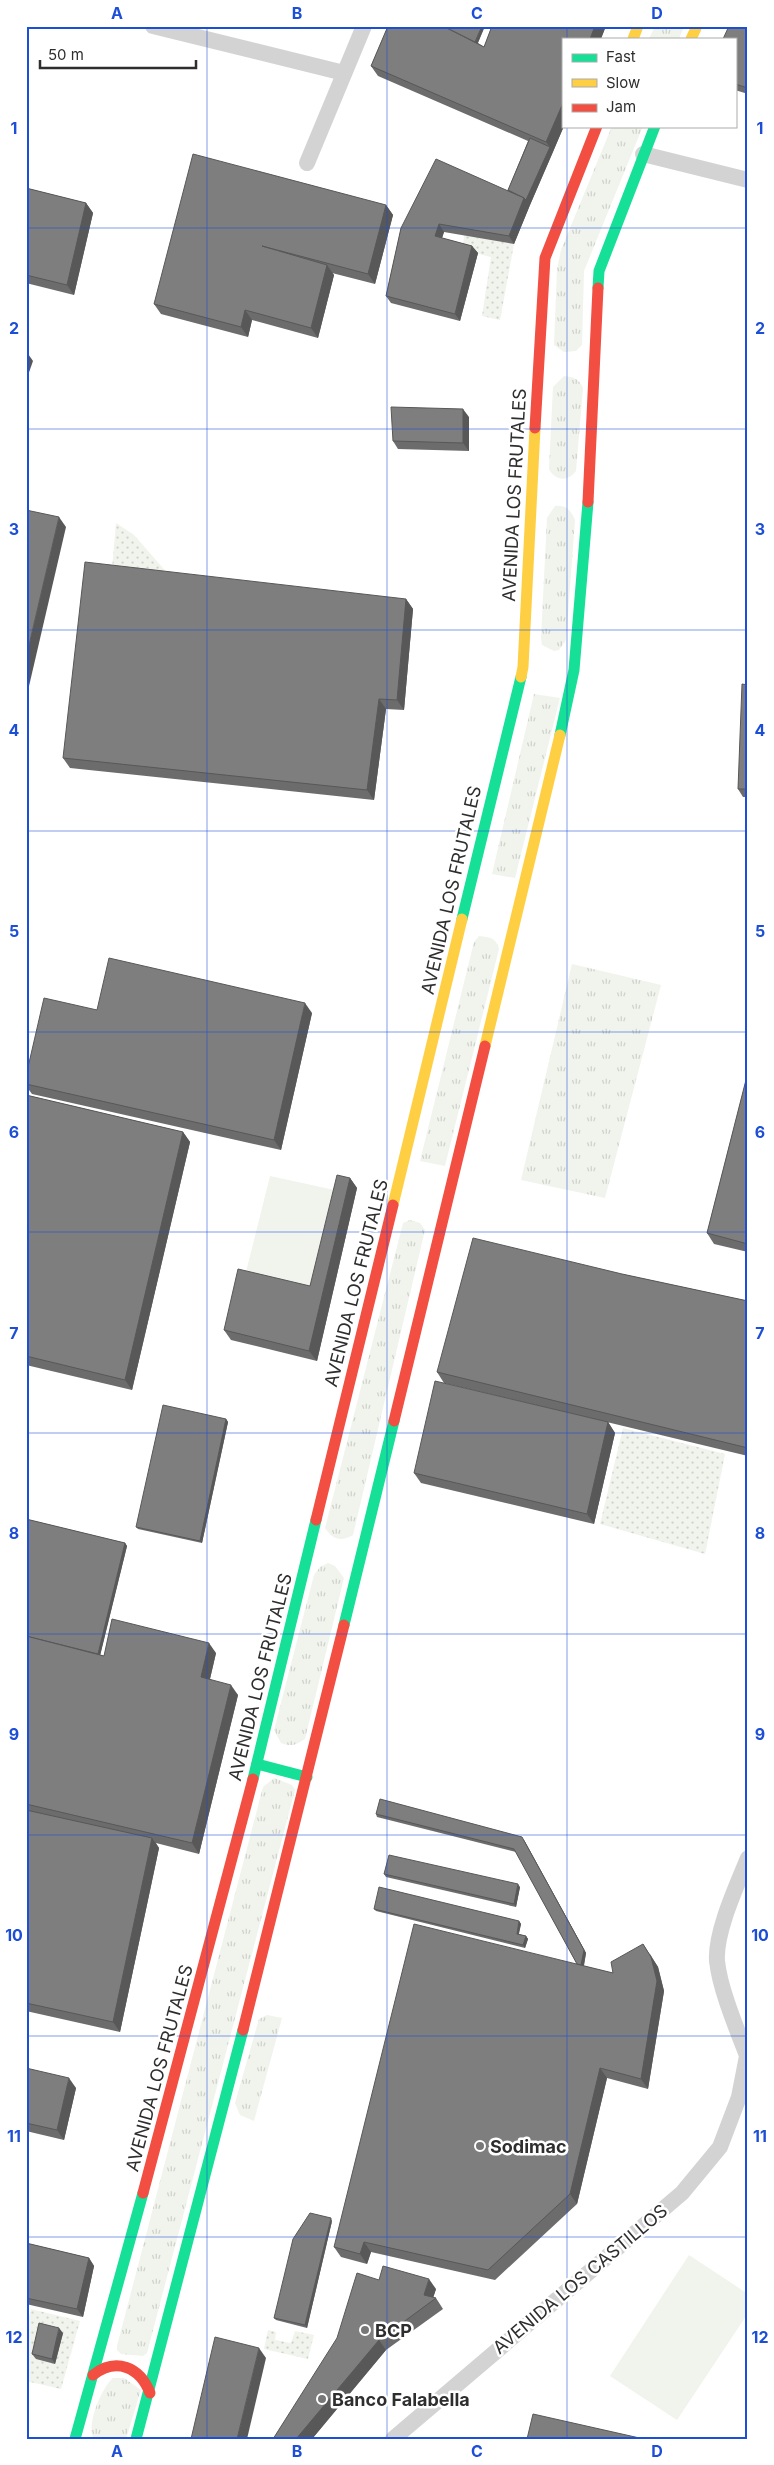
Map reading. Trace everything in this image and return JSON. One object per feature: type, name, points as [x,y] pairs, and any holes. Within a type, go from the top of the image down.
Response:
[{"type":"main road","points":[[633,38],[638,26]]},
{"type":"main road","points":[[692,38],[697,26]]},
{"type":"main road","name":"AVENIDA LOS FRUTALES","points":[[78,2435],[178,2066],[257,1764],[523,667],[538,359],[545,258],[595,128]]},
{"type":"main road","points":[[136,2439],[150,2392],[307,1777],[539,824],[574,670],[589,496],[599,270],[654,128]]},
{"type":"main road","points":[[257,1764],[307,1777]]},
{"type":"main road","points":[[93,2375],[109,2365],[129,2366],[141,2375],[150,2392]]},
{"type":"street","points":[[153,26],[344,73]]},
{"type":"street","points":[[307,163],[364,26]]},
{"type":"street","points":[[643,154],[748,180]]},
{"type":"street","points":[[747,2052],[731,2014],[717,1960],[727,1910],[748,1858]]},
{"type":"street","name":"AVENIDA LOS CASTILLOS","points":[[392,2439],[682,2193],[720,2147],[743,2094],[747,2052]]},
{"type":"green space","points":[[655,26],[684,26],[679,38],[649,38]]},
{"type":"green space","points":[[611,128],[642,128],[584,271],[582,345],[576,351],[564,352],[554,345],[557,269],[561,250]]},
{"type":"green space","points":[[464,235],[514,244],[500,320],[482,316],[491,257],[463,250]]},
{"type":"green space","points":[[564,376],[576,379],[583,388],[576,471],[573,475],[562,479],[555,476],[549,469],[553,387]]},
{"type":"green space","points":[[555,506],[562,506],[568,509],[575,520],[566,640],[559,650],[554,651],[542,645],[541,638],[547,518]]},
{"type":"green space","points":[[116,523],[134,535],[169,575],[112,569]]},
{"type":"green space","points":[[534,694],[560,698],[515,878],[492,874]]},
{"type":"green space","points":[[479,936],[492,939],[496,942],[499,949],[445,1166],[420,1161],[474,942]]},
{"type":"green space","points":[[572,964],[661,985],[605,1198],[521,1180]]},
{"type":"green space","points":[[270,1176],[339,1191],[315,1294],[245,1276]]},
{"type":"green space","points":[[410,1220],[420,1223],[425,1230],[353,1535],[345,1539],[338,1539],[325,1528],[403,1223]]},
{"type":"green space","points":[[623,1428],[725,1454],[705,1554],[600,1524]]},
{"type":"green space","points":[[328,1563],[335,1566],[344,1578],[305,1739],[299,1743],[288,1745],[281,1743],[274,1730],[314,1575],[320,1567]]},
{"type":"green space","points":[[274,1778],[292,1785],[295,1790],[147,2353],[143,2356],[121,2354],[117,2350],[117,2346],[263,1787]]},
{"type":"green space","points":[[267,2015],[282,2018],[254,2121],[240,2115],[235,2103],[259,2019]]},
{"type":"green space","points":[[689,2255],[748,2294],[748,2313],[677,2420],[610,2376]]},
{"type":"green space","points":[[31,2309],[80,2321],[61,2389],[26,2381],[26,2328]]},
{"type":"green space","points":[[268,2330],[276,2332],[275,2340],[291,2343],[295,2331],[314,2335],[308,2359],[264,2349]]},
{"type":"green space","points":[[113,2378],[124,2378],[141,2390],[126,2439],[94,2439],[92,2433],[93,2416],[104,2390]]},
{"type":"building","points":[[388,26],[443,26],[484,47],[492,26],[595,26],[590,38],[562,38],[562,105],[546,142],[371,66]]},
{"type":"building","points":[[443,26],[482,26],[475,42]]},
{"type":"building","points":[[729,26],[748,26],[748,88],[736,84],[736,38],[723,38]]},
{"type":"building","points":[[530,138],[550,147],[526,200],[508,190]]},
{"type":"building","points":[[193,154],[386,205],[368,274],[262,246],[327,265],[311,328],[245,310],[241,327],[154,304]]},
{"type":"building","points":[[436,159],[524,198],[509,236],[439,224],[435,236],[472,246],[455,314],[386,296],[401,228]]},
{"type":"building","points":[[26,188],[86,203],[67,285],[26,275]]},
{"type":"building","points":[[391,407],[463,409],[463,443],[393,441]]},
{"type":"building","points":[[26,510],[59,517],[26,658]]},
{"type":"building","points":[[85,562],[406,599],[397,700],[379,699],[367,790],[63,758]]},
{"type":"building","points":[[742,684],[748,685],[748,789],[738,789]]},
{"type":"building","points":[[109,958],[305,1003],[274,1140],[26,1084],[26,1076],[44,998],[97,1010]]},
{"type":"building","points":[[748,1072],[748,1244],[707,1233]]},
{"type":"building","points":[[26,1095],[183,1132],[125,1380],[26,1356]]},
{"type":"building","points":[[337,1175],[350,1178],[309,1351],[224,1330],[238,1269],[310,1286]]},
{"type":"building","points":[[473,1238],[622,1274],[748,1301],[748,1448],[437,1372]]},
{"type":"building","points":[[435,1381],[608,1422],[587,1514],[414,1473]]},
{"type":"building","points":[[163,1405],[226,1419],[200,1541],[136,1527]]},
{"type":"building","points":[[26,1519],[125,1543],[98,1654],[26,1636]]},
{"type":"building","points":[[112,1619],[209,1643],[201,1677],[231,1685],[192,1843],[26,1804],[26,1636],[104,1656]]},
{"type":"building","points":[[380,1799],[522,1837],[584,1950],[581,1965],[577,1964],[514,1849],[376,1814]]},
{"type":"building","points":[[26,1810],[152,1838],[113,2022],[26,2003]]},
{"type":"building","points":[[389,1855],[518,1884],[514,1904],[384,1874]]},
{"type":"building","points":[[379,1887],[519,1921],[517,1934],[526,1936],[523,1945],[374,1909]]},
{"type":"building","name":"Sodimac","points":[[414,1924],[613,1973],[611,1962],[643,1944],[651,1957],[657,1981],[641,2079],[600,2068],[570,2194],[488,2270],[364,2242],[360,2254],[334,2247]]},
{"type":"building","points":[[26,2068],[69,2078],[57,2130],[26,2123]]},
{"type":"building","points":[[310,2213],[331,2218],[305,2325],[274,2318],[293,2239]]},
{"type":"building","points":[[26,2243],[89,2258],[77,2309],[26,2298]]},
{"type":"building","points":[[383,2266],[429,2279],[424,2295],[436,2298],[379,2340],[296,2439],[273,2439],[337,2338],[357,2273],[379,2280]]},
{"type":"building","points":[[39,2323],[59,2328],[52,2359],[32,2354]]},
{"type":"building","points":[[215,2337],[259,2348],[237,2439],[191,2439]]},
{"type":"building","points":[[533,2414],[644,2439],[527,2439]]},
{"type":"traffic: fast","points":[[598,288],[599,271],[654,128]]},
{"type":"traffic: fast","points":[[560,735],[574,670],[588,502]]},
{"type":"traffic: fast","points":[[462,919],[521,677]]},
{"type":"traffic: fast","points":[[344,1625],[394,1421]]},
{"type":"traffic: fast","points":[[253,1779],[316,1520]]},
{"type":"traffic: fast","points":[[257,1764],[307,1777]]},
{"type":"traffic: fast","points":[[136,2439],[243,2030]]},
{"type":"traffic: fast","points":[[75,2439],[143,2193]]},
{"type":"traffic: slow","points":[[633,38],[638,26]]},
{"type":"traffic: slow","points":[[691,38],[697,26]]},
{"type":"traffic: slow","points":[[521,677],[535,428]]},
{"type":"traffic: slow","points":[[485,1046],[560,735]]},
{"type":"traffic: slow","points":[[393,1205],[462,919]]},
{"type":"traffic: jam","points":[[535,428],[545,258],[596,128]]},
{"type":"traffic: jam","points":[[588,502],[598,288]]},
{"type":"traffic: jam","points":[[394,1421],[485,1046]]},
{"type":"traffic: jam","points":[[316,1520],[393,1205]]},
{"type":"traffic: jam","points":[[243,2030],[344,1625]]},
{"type":"traffic: jam","points":[[143,2193],[253,1779]]},
{"type":"traffic: jam","points":[[93,2375],[110,2367],[126,2367],[140,2377],[150,2393]]},
{"type":"place","name":"Sodimac","points":[[480,2146]]},
{"type":"place","name":"BCP","points":[[365,2330]]},
{"type":"place","name":"Banco Falabella","points":[[322,2399]]}]
